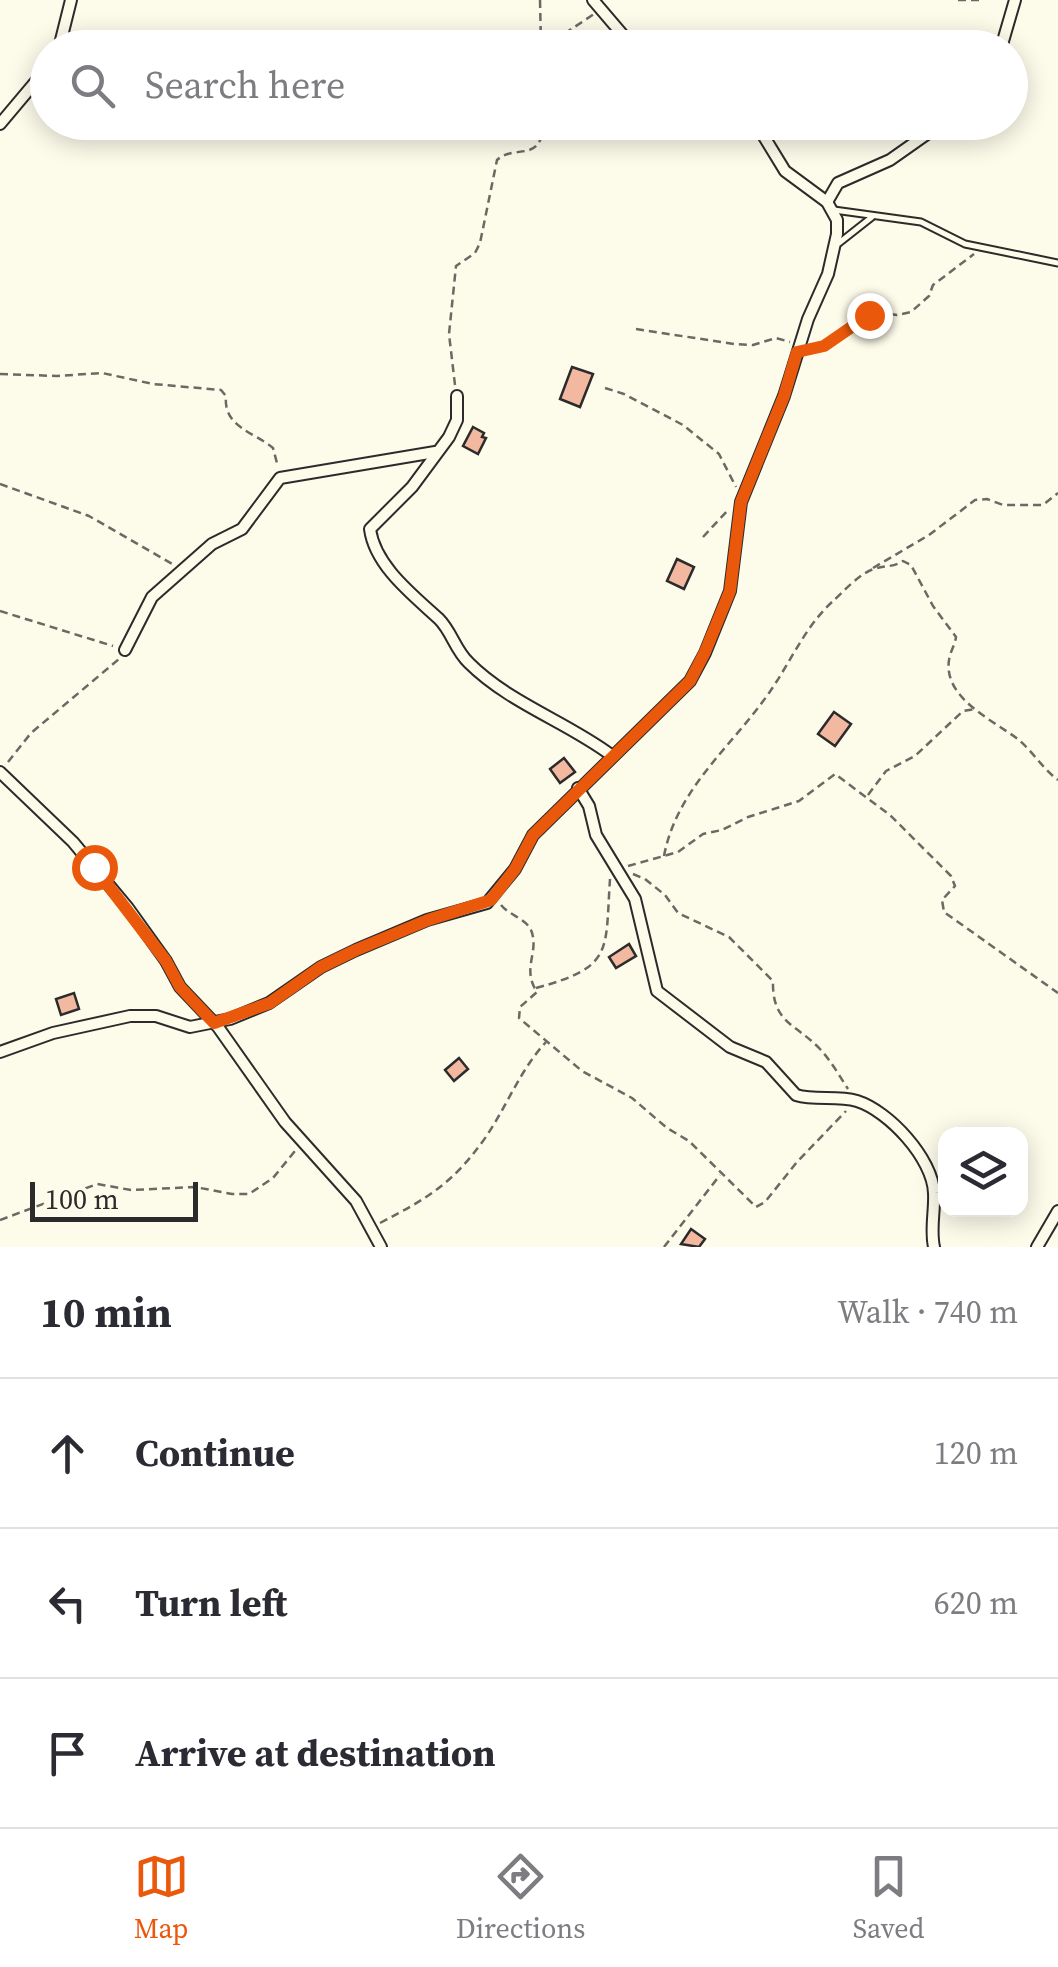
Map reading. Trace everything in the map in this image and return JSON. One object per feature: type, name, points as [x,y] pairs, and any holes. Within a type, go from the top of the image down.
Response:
[{"type":"street","points":[[64,30],[71,0]]},
{"type":"street","points":[[1006,30],[1013,1]]},
{"type":"street","points":[[598,4],[619,30]]},
{"type":"street","points":[[0,124],[30,88]]},
{"type":"street","points":[[0,1052],[53,1034],[130,1016],[156,1016],[190,1027],[214,1023],[270,1003],[321,967],[356,950],[428,920],[488,902],[515,869],[533,835],[690,681],[730,591],[741,500],[784,396],[835,246],[838,220],[830,206],[784,170],[766,140]]},
{"type":"street","points":[[830,206],[838,183],[890,160],[918,140]]},
{"type":"street","points":[[456,396],[454,430],[412,487],[370,528],[382,558],[404,587],[443,624],[470,665],[612,755]]},
{"type":"street","points":[[125,650],[152,597],[191,560],[242,528],[280,478],[436,452]]},
{"type":"street","points":[[0,772],[84,854],[285,1122],[356,1200],[381,1247]]},
{"type":"street","points":[[578,788],[590,806],[596,835],[635,899],[657,991],[730,1047],[766,1062],[796,1096],[853,1100],[887,1118],[916,1149],[934,1189],[934,1247]]},
{"type":"street","points":[[1036,1247],[1058,1211]]},
{"type":"lane","points":[[830,206],[920,222],[956,240],[1058,263]]},
{"type":"lane","points":[[835,246],[872,216]]},
{"type":"path","points":[[540,0],[541,30]]},
{"type":"path","points":[[958,0],[983,0]]},
{"type":"path","points":[[574,30],[598,4]]},
{"type":"path","points":[[456,396],[449,334],[456,266],[480,244],[497,160],[502,155],[525,154],[540,140]]},
{"type":"path","points":[[636,328],[753,345],[776,338],[792,343],[798,351],[824,346],[874,312],[912,312],[929,296],[935,282],[984,248]]},
{"type":"path","points":[[0,374],[102,373],[154,384],[221,390],[233,422],[273,448],[280,478]]},
{"type":"path","points":[[605,388],[683,424],[719,454],[741,500],[703,537]]},
{"type":"path","points":[[0,484],[89,516],[183,571]]},
{"type":"path","points":[[664,856],[693,785],[773,688],[788,659],[829,605],[872,569],[929,535],[975,500],[986,498],[1003,506],[1043,505],[1058,492]]},
{"type":"path","points":[[872,569],[894,567],[902,561],[912,565],[933,606],[956,637],[949,658],[951,677],[964,699],[992,726],[1014,736],[1058,780]]},
{"type":"path","points":[[0,611],[125,650],[31,733],[0,772]]},
{"type":"path","points":[[867,796],[886,770],[915,756],[963,711],[975,708]]},
{"type":"path","points":[[496,894],[508,913],[529,926],[533,936],[528,978],[537,992],[520,1007],[518,1014],[582,1070],[632,1098],[689,1142],[750,1203],[761,1206],[853,1100],[850,1092],[819,1048],[783,1019],[774,1006],[772,981],[728,937],[678,913],[655,887],[623,867],[678,852],[703,834],[799,801],[833,774],[900,824],[908,837],[954,882],[954,888],[942,900],[944,912],[1058,993]]},
{"type":"path","points":[[534,988],[574,978],[596,960],[608,929],[611,860]]},
{"type":"path","points":[[372,1228],[428,1199],[451,1178],[484,1140],[523,1072],[547,1040]]},
{"type":"path","points":[[0,1220],[97,1184],[131,1190],[194,1188],[249,1194],[273,1178],[283,1162],[305,1144]]},
{"type":"path","points":[[664,1247],[720,1174]]},
{"type":"building","points":[[572,367],[593,374],[580,407],[560,399]]},
{"type":"building","points":[[473,427],[486,438],[478,454],[463,446]]},
{"type":"building","points":[[677,559],[694,567],[684,589],[667,581]]},
{"type":"building","points":[[834,712],[851,724],[835,746],[818,734]]},
{"type":"building","points":[[564,758],[575,772],[560,783],[550,769]]},
{"type":"building","points":[[629,944],[636,956],[616,968],[609,957]]},
{"type":"building","points":[[74,993],[79,1009],[61,1015],[56,999]]},
{"type":"building","points":[[459,1058],[468,1069],[454,1081],[445,1070]]},
{"type":"building","points":[[691,1229],[705,1239],[699,1247],[681,1244]]},
{"type":"route","points":[[94,867],[166,961],[180,987],[214,1023],[270,1003],[321,967],[356,950],[428,920],[491,900],[515,869],[533,835],[690,681],[730,591],[741,502],[790,382],[797,352],[824,346],[869,315]]}]
